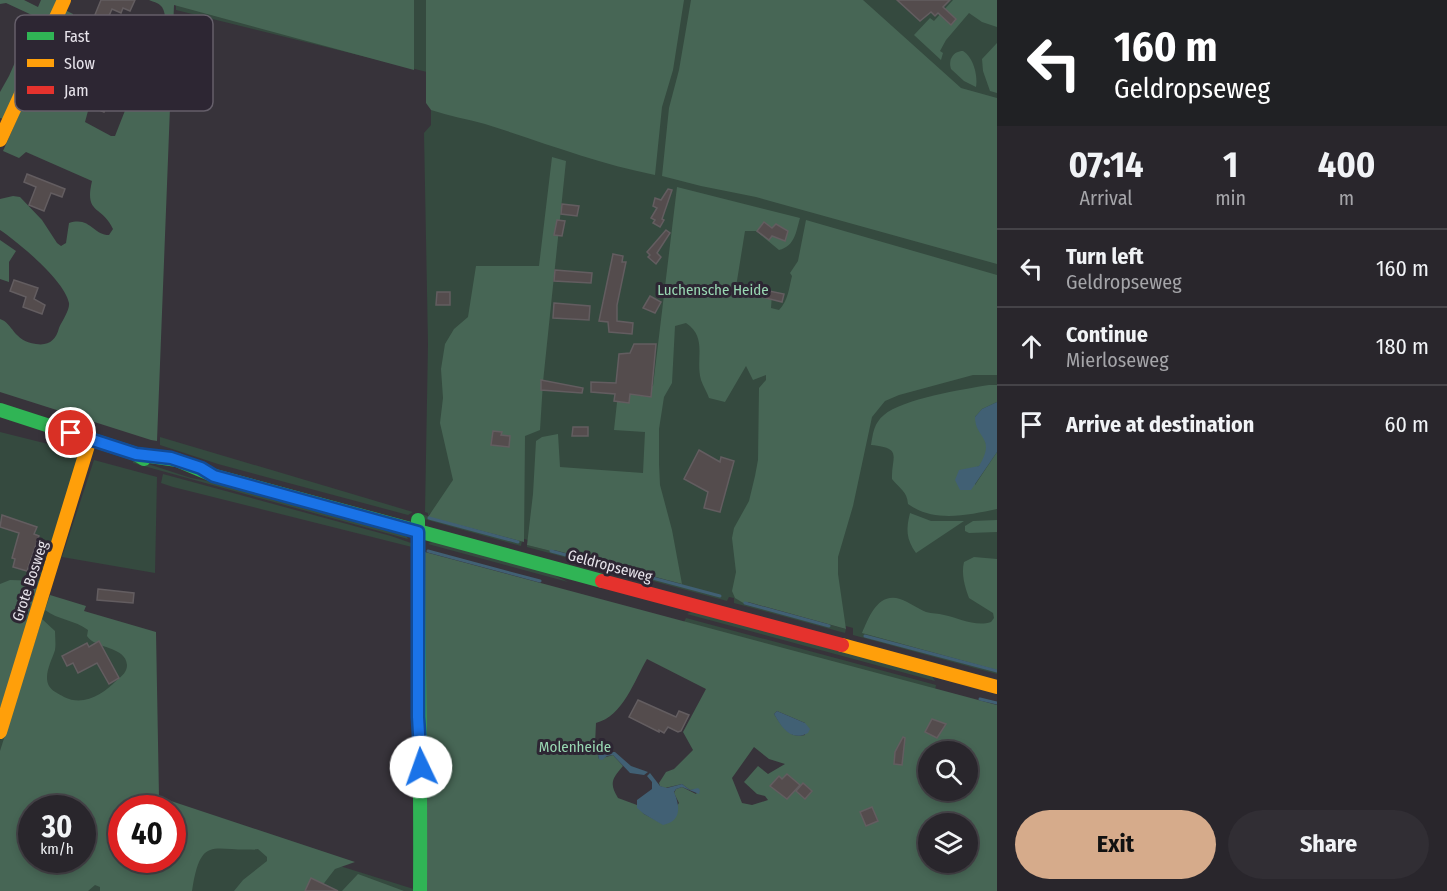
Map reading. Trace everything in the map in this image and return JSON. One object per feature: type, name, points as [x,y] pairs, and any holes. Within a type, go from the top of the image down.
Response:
[{"type":"main road","points":[[57,15],[64,0]]},
{"type":"main road","points":[[0,140],[15,107]]},
{"type":"main road","name":"Geldropseweg","points":[[0,410],[160,460],[191,476],[214,476],[418,526],[997,687]]},
{"type":"main road","name":"Grote Bosweg","points":[[0,732],[90,439]]},
{"type":"main road","points":[[418,526],[420,891]]},
{"type":"green space","points":[[0,0],[24,0],[38,7],[41,0],[57,0],[50,15],[32,15],[6,3],[0,4]]},
{"type":"green space","points":[[149,0],[414,0],[414,70],[174,5],[174,15],[165,15],[161,6]]},
{"type":"green space","name":"Luchensche Heide","points":[[176,0],[997,0],[997,667],[863,633],[997,670],[997,674],[853,635],[853,628],[735,596],[746,602],[846,629],[845,633],[734,603],[734,598],[729,597],[727,601],[527,547],[527,545],[553,550],[682,584],[430,513],[428,517],[522,541],[521,546],[424,519],[421,514],[428,516],[425,512],[428,344],[424,133],[431,125],[431,73],[213,19],[213,15],[196,15],[176,10]]},
{"type":"green space","points":[[426,0],[684,0],[673,70],[662,107],[655,175],[431,110],[426,103]]},
{"type":"green space","points":[[691,0],[863,0],[961,88],[997,98],[997,264],[756,197],[662,176],[669,108],[679,70]]},
{"type":"green space","points":[[953,0],[997,0],[997,27],[982,22],[969,13],[946,40],[940,51],[943,53],[941,60],[914,35],[930,18],[934,21]]},
{"type":"green space","points":[[65,10],[73,15],[63,15]]},
{"type":"green space","points":[[997,43],[997,93],[990,91],[983,71],[982,59]]},
{"type":"green space","points":[[963,51],[970,57],[974,67],[976,87],[964,81],[951,69],[952,57]]},
{"type":"green space","points":[[15,62],[15,94],[4,119],[0,118],[0,92]]},
{"type":"green space","points":[[21,111],[88,111],[85,122],[115,136],[125,111],[170,111],[157,441],[0,392],[0,319],[22,339],[36,344],[45,344],[56,336],[69,303],[66,294],[50,273],[18,243],[0,230],[0,199],[20,197],[42,220],[61,246],[66,243],[69,223],[82,222],[109,235],[113,229],[109,221],[92,205],[90,192],[92,181],[26,152],[19,158],[3,151]]},
{"type":"green space","points":[[552,157],[566,161],[540,430],[525,436],[524,542],[428,517],[453,480],[440,423],[443,398],[441,369],[445,344],[454,329],[468,317],[476,266],[539,266]]},
{"type":"green space","points":[[677,187],[800,218],[792,242],[779,250],[756,231],[745,231],[736,287],[772,294],[771,308],[779,310],[786,298],[792,276],[790,273],[798,261],[806,220],[997,275],[997,375],[973,375],[899,395],[885,401],[872,417],[853,506],[838,557],[838,574],[846,629],[748,602],[745,604],[735,598],[732,591],[736,572],[732,538],[734,528],[749,501],[755,476],[758,460],[759,388],[766,380],[766,375],[753,380],[746,366],[725,402],[709,398],[701,380],[697,335],[686,323],[675,326],[672,383],[664,397],[659,429],[660,485],[672,530],[682,584],[527,545],[536,441],[542,437],[558,434],[560,467],[643,473],[645,432],[614,430],[619,384],[653,386]]},
{"type":"green space","points":[[0,240],[16,251],[9,262],[9,282],[0,279]]},
{"type":"green space","points":[[997,385],[997,402],[982,409],[975,417],[984,437],[987,451],[982,464],[975,468],[975,485],[997,452],[997,509],[963,515],[940,516],[918,510],[908,504],[905,493],[892,479],[894,455],[892,451],[871,445],[878,421],[893,409],[904,404]]},
{"type":"green space","points":[[0,432],[88,454],[45,597],[154,650],[125,795],[108,795],[108,873],[186,873],[186,818],[420,891],[0,891]]},
{"type":"green space","points":[[160,437],[413,512],[408,515],[218,464],[160,445]]},
{"type":"green space","points":[[133,459],[191,478],[214,482],[405,533],[408,539],[133,463]]},
{"type":"green space","points":[[94,460],[157,477],[155,573],[62,557]]},
{"type":"green space","points":[[163,474],[391,536],[411,543],[412,547],[173,487],[161,483]]},
{"type":"green space","points":[[910,513],[931,521],[964,521],[916,553],[908,534]]},
{"type":"green space","points":[[997,520],[997,532],[969,533],[965,531],[965,526],[973,521]]},
{"type":"green space","points":[[433,541],[550,573],[568,582],[428,544]]},
{"type":"green space","name":"Molenheide","points":[[425,552],[997,705],[997,891],[425,891]],"holes":[[[647,659],[706,689],[683,732],[693,750],[674,769],[666,772],[659,783],[665,788],[682,784],[690,790],[699,789],[696,794],[682,787],[676,789],[674,793],[679,803],[663,824],[644,814],[637,805],[618,798],[613,788],[613,781],[623,766],[613,755],[599,759],[595,744],[596,723],[614,713],[621,705]],[[777,711],[805,723],[805,735],[790,733],[774,714]],[[754,747],[769,759],[785,764],[768,774],[758,766],[744,782],[768,800],[752,805],[742,803],[732,778]]]},
{"type":"green space","points":[[974,557],[997,559],[997,670],[862,633],[875,607],[880,602],[892,598],[903,600],[928,613],[942,614],[973,623],[991,622],[994,618],[993,613],[969,598],[965,585],[964,562]]},
{"type":"green space","points":[[10,580],[41,581],[0,710],[0,584]]},
{"type":"green space","points":[[50,595],[86,606],[84,611],[156,632],[159,795],[108,795],[108,873],[186,873],[186,806],[355,862],[335,869],[318,891],[234,891],[243,880],[267,861],[267,857],[258,849],[220,848],[205,853],[200,860],[192,891],[100,891],[100,887],[95,885],[88,891],[0,891],[0,751],[42,619],[55,631],[55,650],[47,682],[58,694],[79,701],[93,698],[112,685],[124,674],[127,667],[121,654],[91,640],[87,636],[88,630],[45,610]]},
{"type":"green space","points":[[693,611],[932,676],[935,681],[687,614]]},
{"type":"green space","points":[[686,618],[936,685],[935,690],[684,622]]},
{"type":"green space","points":[[358,874],[404,891],[342,891]]},
{"type":"water","points":[[997,402],[997,452],[971,490],[960,490],[955,480],[959,470],[979,466],[986,449],[975,417],[982,409]]},
{"type":"water","points":[[777,711],[805,723],[810,729],[808,733],[792,735],[780,724],[774,714]]},
{"type":"water","points":[[604,752],[615,752],[631,766],[648,772],[644,775],[630,773],[613,755],[599,759],[598,755]]},
{"type":"water","points":[[650,773],[660,786],[667,788],[682,784],[690,790],[698,788],[700,790],[699,794],[682,787],[676,789],[674,792],[678,812],[674,820],[663,825],[637,808],[637,800],[652,789],[652,782],[647,776]]},
{"type":"building","points":[[101,0],[135,0],[130,11],[123,8],[121,13],[112,9],[109,15],[95,15]]},
{"type":"building","points":[[897,0],[950,0],[943,7],[956,19],[951,25],[938,13],[935,16],[931,12],[920,21]]},
{"type":"building","points":[[27,174],[65,189],[62,197],[51,193],[44,211],[29,205],[36,187],[24,182]]},
{"type":"building","points":[[668,189],[672,190],[660,227],[653,223],[655,220],[651,218],[657,208],[653,206],[655,198],[661,200]]},
{"type":"building","points":[[562,204],[579,206],[577,216],[561,214]]},
{"type":"building","points":[[557,220],[565,221],[562,236],[554,235]]},
{"type":"building","points":[[764,222],[772,228],[776,224],[788,231],[785,241],[772,236],[769,240],[757,231]]},
{"type":"building","points":[[666,230],[670,233],[657,253],[661,257],[656,264],[648,257],[650,255],[647,252]]},
{"type":"building","points":[[613,254],[623,256],[622,262],[626,262],[617,305],[617,321],[633,323],[632,334],[609,332],[608,322],[599,321]]},
{"type":"building","points":[[555,270],[592,273],[591,283],[554,281]]},
{"type":"building","points":[[14,280],[38,288],[34,299],[45,305],[42,314],[23,307],[26,297],[10,291]]},
{"type":"building","points":[[759,289],[784,294],[782,302],[758,296]]},
{"type":"building","points":[[437,292],[450,292],[450,305],[436,305]]},
{"type":"building","points":[[650,296],[661,302],[655,313],[643,308]]},
{"type":"building","points":[[554,303],[590,306],[589,320],[553,318]]},
{"type":"building","points":[[634,344],[656,344],[651,397],[630,394],[629,403],[614,401],[615,394],[591,392],[591,382],[616,383],[619,354],[630,353]]},
{"type":"building","points":[[541,380],[583,388],[582,393],[541,390]]},
{"type":"building","points":[[573,427],[588,427],[588,436],[572,436]]},
{"type":"building","points":[[493,431],[510,436],[509,447],[491,445]]},
{"type":"building","points":[[699,450],[720,462],[721,457],[734,461],[720,512],[704,508],[708,492],[684,479]]},
{"type":"building","points":[[2,515],[37,527],[34,534],[39,536],[27,571],[13,567],[15,559],[12,558],[19,533],[0,527]]},
{"type":"building","points":[[98,589],[134,593],[133,603],[97,600]]},
{"type":"building","points":[[99,641],[119,678],[109,684],[97,663],[78,673],[73,663],[67,666],[62,656],[87,643],[89,647]]},
{"type":"building","points":[[638,700],[676,717],[679,711],[689,715],[681,731],[678,732],[668,727],[664,733],[659,730],[659,732],[629,717]]},
{"type":"building","points":[[932,719],[946,724],[937,738],[925,732]]},
{"type":"building","points":[[903,737],[905,738],[902,765],[894,764],[895,752]]},
{"type":"building","points":[[787,774],[800,785],[787,799],[770,786],[779,776],[782,779]]},
{"type":"building","points":[[803,783],[812,791],[805,799],[796,791]]},
{"type":"building","points":[[872,807],[878,821],[866,826],[860,812]]},
{"type":"building","points":[[311,878],[338,891],[305,891]]},
{"type":"waterway","points":[[429,518],[518,542]]},
{"type":"waterway","points":[[428,551],[540,581]]},
{"type":"waterway","points":[[551,551],[720,596]]},
{"type":"waterway","points":[[745,603],[829,626]]},
{"type":"waterway","points":[[865,636],[997,671]]},
{"type":"waterway","points":[[980,699],[997,703]]},
{"type":"traffic: fast","points":[[0,410],[136,454],[144,459]]},
{"type":"traffic: fast","points":[[136,454],[177,460],[215,476],[602,581]]},
{"type":"traffic: fast","points":[[418,520],[420,891]]},
{"type":"traffic: slow","points":[[57,15],[64,0]]},
{"type":"traffic: slow","points":[[0,140],[15,107]]},
{"type":"traffic: slow","points":[[0,732],[90,439]]},
{"type":"traffic: slow","points":[[842,645],[997,687]]},
{"type":"traffic: jam","points":[[602,581],[842,645]]},
{"type":"route","points":[[71,433],[136,454],[160,455],[182,461],[214,476],[418,532],[418,717],[421,767]]}]
